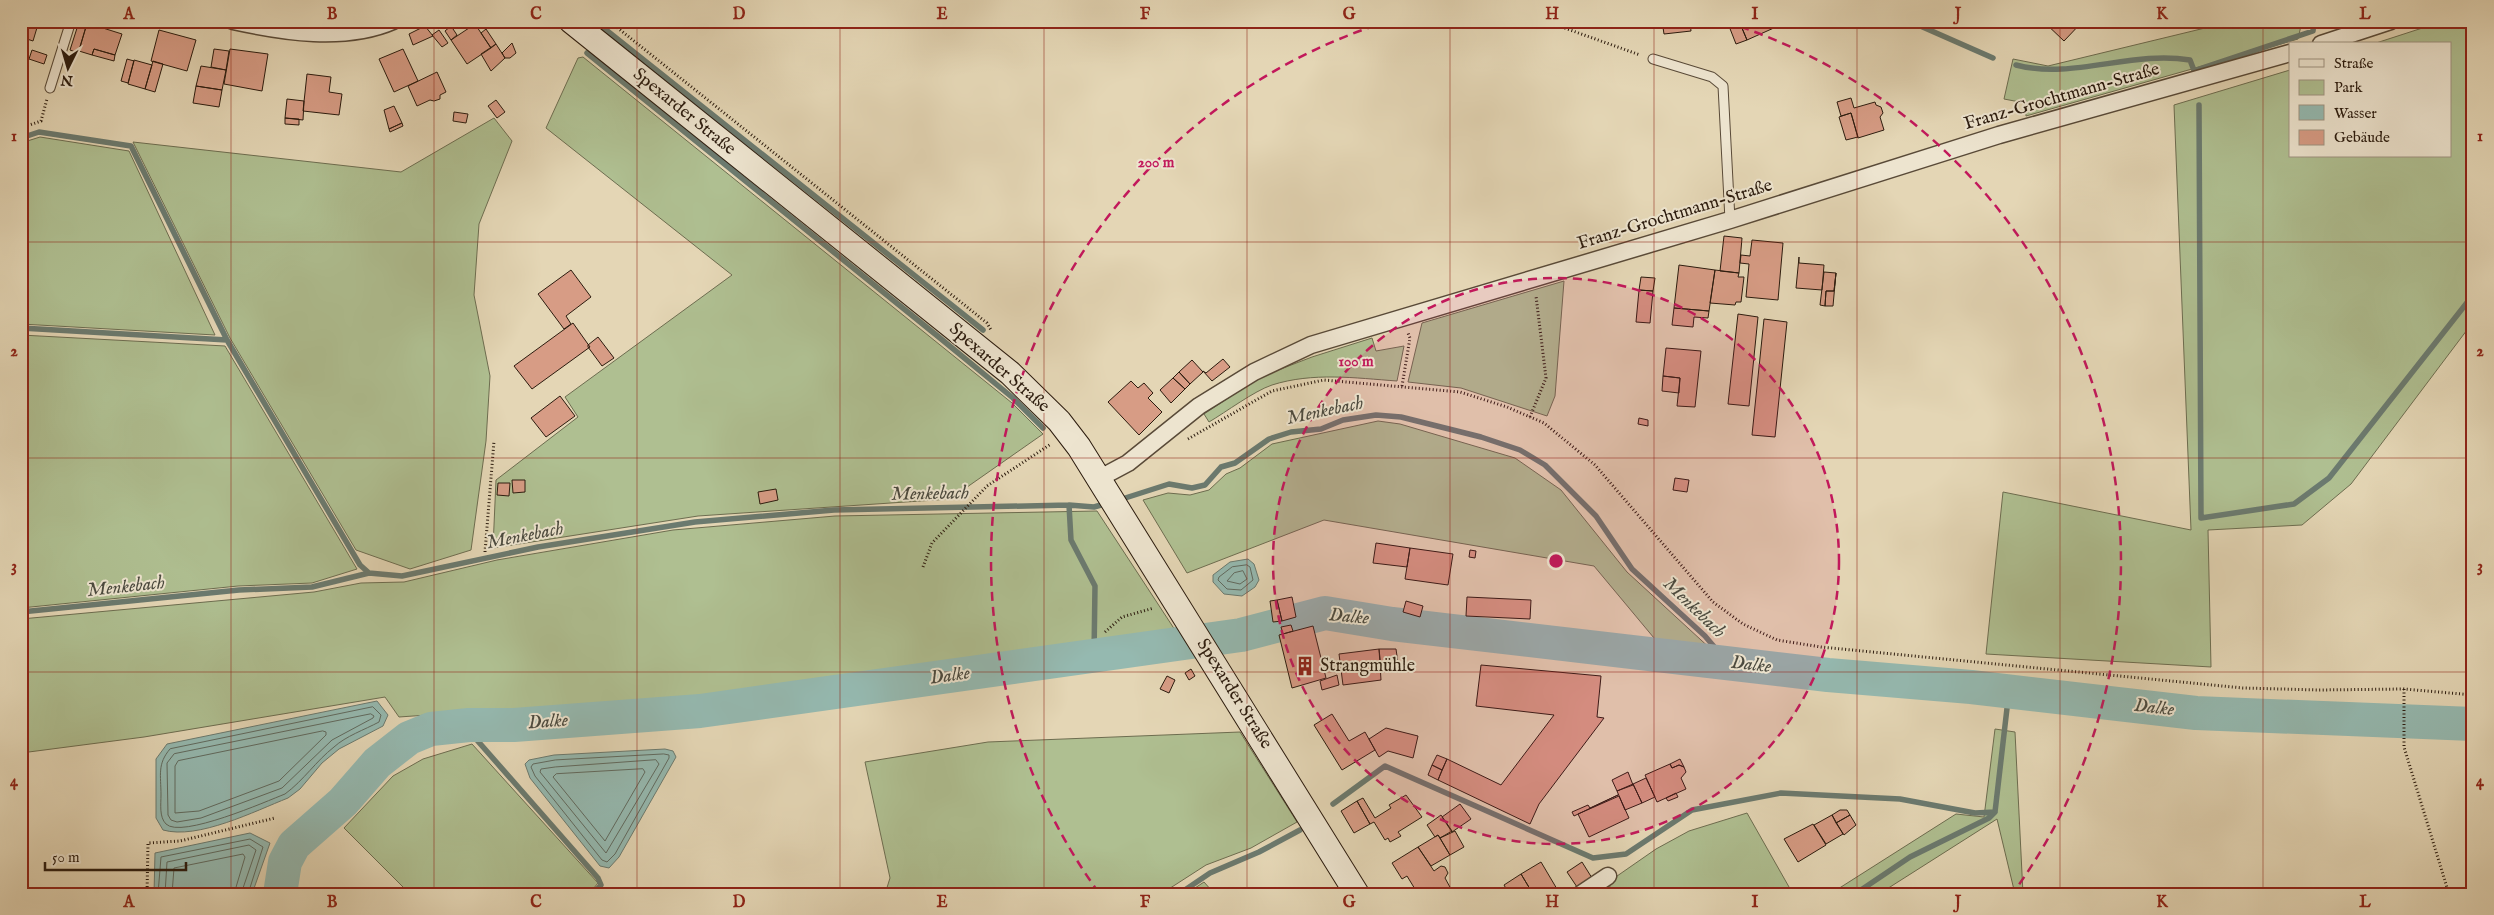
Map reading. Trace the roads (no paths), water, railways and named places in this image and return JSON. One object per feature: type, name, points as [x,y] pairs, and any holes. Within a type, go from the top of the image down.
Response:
[{"type":"main road","name":"Spexarder Straße","points":[[571,21],[1010,373],[1068,432],[1124,515],[1357,894]]},
{"type":"street","points":[[233,21],[300,31],[344,34],[393,21]]},
{"type":"street","points":[[2327,42],[2391,21]]},
{"type":"street","name":"Franz-Grochtmann-Straße","points":[[1103,482],[1199,406],[1254,372],[1311,345],[1730,220],[1999,135],[2289,53]]},
{"type":"street","points":[[1581,894],[1608,876]]},
{"type":"lane","points":[[50,88],[71,21]]},
{"type":"lane","points":[[1653,59],[1712,77],[1723,86],[1730,220]]},
{"type":"water","points":[[1248,559],[1254,564],[1259,580],[1255,587],[1242,596],[1224,594],[1213,582],[1213,575],[1230,562]]},
{"type":"water","points":[[377,701],[388,715],[383,726],[339,749],[322,763],[300,789],[288,798],[226,823],[193,831],[177,832],[163,830],[156,818],[156,759],[167,744]]},
{"type":"water","points":[[2412,709],[2473,712],[2473,736],[2412,734]]},
{"type":"water","points":[[665,749],[673,751],[676,757],[619,857],[609,868],[600,866],[530,778],[525,764],[529,760],[554,755]]},
{"type":"water","points":[[250,833],[270,843],[252,894],[154,894],[155,853]]},
{"type":"waterway","points":[[1909,21],[1993,58]]},
{"type":"waterway","points":[[2196,70],[2313,31],[2314,21]]},
{"type":"waterway","points":[[596,22],[983,330]]},
{"type":"waterway","points":[[587,53],[1013,398],[1043,428]]},
{"type":"waterway","points":[[2016,65],[2037,69],[2059,69],[2168,58],[2190,60],[2195,73]]},
{"type":"waterway","points":[[2199,105],[2201,518],[2294,504],[2329,478],[2473,295]]},
{"type":"waterway","points":[[21,138],[39,132],[131,146],[227,340],[360,565],[369,573]]},
{"type":"waterway","points":[[21,328],[227,340]]},
{"type":"waterway","name":"Menkebach","points":[[1119,500],[1169,484],[1192,488],[1205,485],[1221,467],[1235,463],[1269,439],[1291,432],[1321,429],[1343,420],[1376,415],[1401,417],[1481,437],[1520,450],[1545,465],[1596,516],[1632,569],[1705,636],[1727,662]]},
{"type":"waterway","name":"Menkebach","points":[[21,612],[239,590],[312,587],[369,573],[402,576],[538,547],[695,522],[834,510],[1069,505],[1094,507],[1108,503]]},
{"type":"waterway","points":[[1069,505],[1071,540],[1095,586],[1094,655]]},
{"type":"waterway","name":"Dalke","points":[[280,894],[285,862],[294,845],[343,802],[377,763],[409,738],[431,729],[469,725],[514,725],[700,711],[1241,635],[1325,613],[1392,624],[1828,675],[1971,687],[2196,713],[2473,724]]},
{"type":"waterway","points":[[1333,804],[1385,766],[1593,858],[1626,854],[1692,810],[1781,793],[1900,799],[1975,813],[1995,812],[2009,691]]},
{"type":"waterway","points":[[469,725],[469,731],[598,878],[601,885],[593,894]]},
{"type":"waterway","points":[[1855,894],[1910,857],[1989,818],[1995,812]]},
{"type":"waterway","points":[[1179,894],[1210,873],[1259,852],[1300,830]]},
{"type":"place","name":"Strangmühle","points":[[1305,666]]}]
